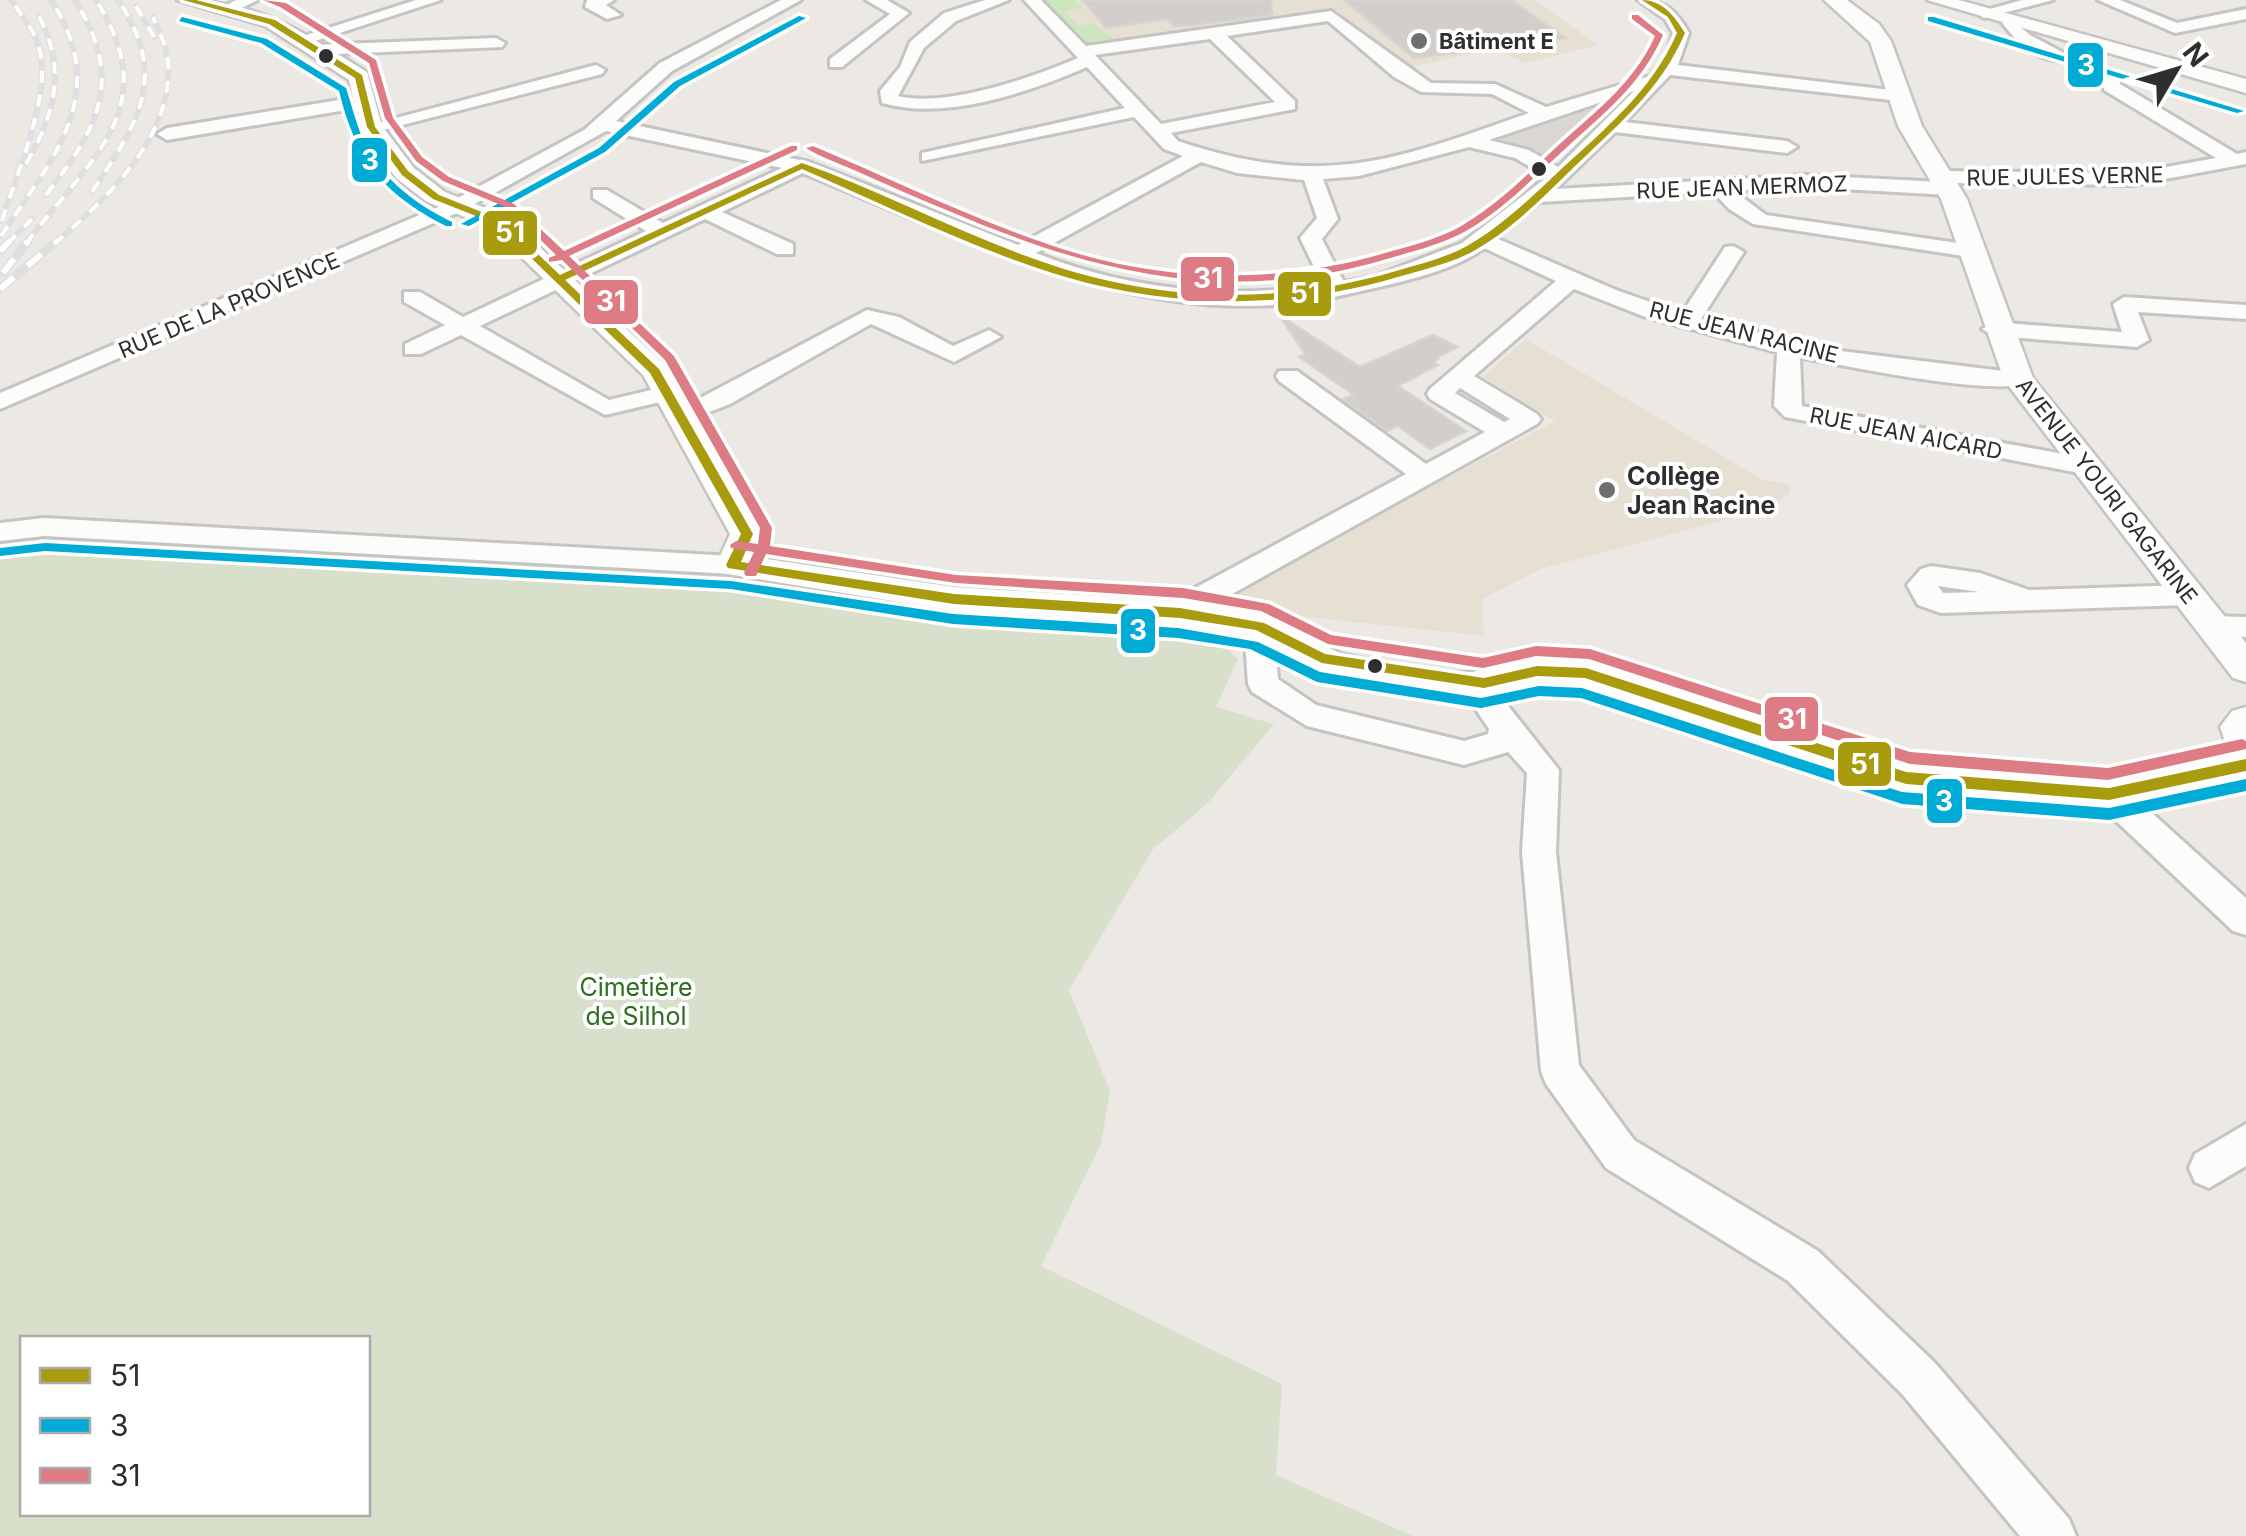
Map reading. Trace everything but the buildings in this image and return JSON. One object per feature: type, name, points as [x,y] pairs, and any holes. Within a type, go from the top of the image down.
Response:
[{"type":"street","points":[[187,0],[272,22],[359,77],[371,127],[405,173],[456,206],[498,222],[655,370],[747,534],[733,565]]},
{"type":"street","points":[[223,11],[250,0]]},
{"type":"street","points":[[307,45],[433,0]]},
{"type":"street","name":"RUE DE LA PROVENCE","points":[[0,402],[456,206],[590,134],[666,66],[793,0]]},
{"type":"street","points":[[836,63],[902,13],[874,0]]},
{"type":"street","points":[[1002,0],[950,17],[916,46],[908,68],[889,91],[888,99],[897,104],[933,104],[1025,86],[1086,56],[1331,16],[1400,73],[1427,88],[1496,89],[1545,114]]},
{"type":"street","points":[[1032,0],[1154,131],[1197,156],[1248,169],[1312,176],[1378,170],[1661,75],[1899,96]]},
{"type":"street","points":[[601,124],[802,166],[1072,276],[1190,297],[1276,299],[1378,283],[1470,248],[1536,196],[1661,75],[1681,33],[1670,16],[1646,0]]},
{"type":"street","name":"AVENUE YOURI GAGARINE","points":[[1834,0],[1874,27],[1883,40],[1911,127],[1946,183],[1994,329],[2019,380],[2246,669]]},
{"type":"street","points":[[1937,0],[2246,89]]},
{"type":"street","points":[[1984,13],[2044,0]]},
{"type":"street","points":[[2106,0],[2169,30],[2246,12]]},
{"type":"street","points":[[2225,0],[2246,12]]},
{"type":"street","points":[[1984,13],[2246,89]]},
{"type":"street","points":[[2010,23],[2024,39],[2056,56]]},
{"type":"street","points":[[1154,131],[1288,105],[1214,33]]},
{"type":"street","points":[[307,45],[496,44]]},
{"type":"street","points":[[371,127],[596,70]]},
{"type":"street","points":[[2113,80],[2110,86],[2240,160]]},
{"type":"street","points":[[167,134],[364,102]]},
{"type":"street","points":[[928,157],[1136,112]]},
{"type":"street","points":[[1612,126],[1786,148]]},
{"type":"street","points":[[1470,142],[1522,154],[1560,176]]},
{"type":"street","points":[[1018,254],[1197,156]]},
{"type":"street","name":"RUE JULES VERNE","points":[[1946,183],[2133,179],[2240,160]]},
{"type":"street","points":[[413,349],[802,166]]},
{"type":"street","points":[[1312,176],[1328,219],[1311,238],[1337,291]]},
{"type":"street","name":"RUE JEAN MERMOZ","points":[[1536,196],[1806,181],[1946,183]]},
{"type":"street","points":[[1717,184],[1736,205],[1760,220],[1970,250]]},
{"type":"street","points":[[600,194],[661,230]]},
{"type":"street","points":[[704,211],[785,249]]},
{"type":"street","name":"RUE JEAN RACINE","points":[[1482,239],[1571,280],[1688,321],[1788,348],[1923,370],[2019,380]]},
{"type":"street","points":[[1688,321],[1733,252]]},
{"type":"street","points":[[1180,613],[1205,594],[1528,418],[1459,377],[1571,280]]},
{"type":"street","points":[[412,297],[605,408],[721,399],[868,317],[894,322],[954,356],[990,337]]},
{"type":"street","points":[[1994,329],[2137,340],[2124,304],[2246,312]]},
{"type":"street","name":"RUE JEAN AICARD","points":[[1788,348],[1786,406],[1794,412],[2084,466]]},
{"type":"street","points":[[1288,376],[1426,476]]},
{"type":"street","points":[[0,532],[64,528],[733,565],[954,599],[1180,613],[1260,626],[1332,665],[1437,688],[1476,686],[1521,672],[1586,673],[1906,778],[2109,794],[2246,765]]},
{"type":"street","points":[[2025,600],[2187,595]]},
{"type":"street","points":[[1260,626],[1263,684],[1307,714],[1464,752],[1502,742],[1504,727]]},
{"type":"street","points":[[2212,626],[2246,627]]},
{"type":"street","points":[[1476,686],[1504,727],[1543,770],[1539,852],[1560,1071],[1620,1154],[1804,1266],[1919,1379],[2052,1536]]},
{"type":"street","points":[[2246,721],[2239,727],[2246,748]]},
{"type":"street","points":[[2109,794],[2246,920]]},
{"type":"street","points":[[2209,1168],[2246,1143]]},
{"type":"shaded area","points":[[1039,0],[1535,0],[1598,45],[1525,63],[1494,48],[1404,69],[1338,11],[1086,46]]},
{"type":"shaded area","points":[[1613,97],[1623,100],[1556,161],[1498,138]]},
{"type":"shaded area","name":"Collège Jean Racine","points":[[1526,339],[1761,479],[1791,485],[1788,495],[1769,508],[1541,569],[1482,599],[1484,636],[1234,609],[1224,596],[1555,421],[1483,377]]},
{"type":"green space","points":[[1039,0],[1075,0],[1082,8],[1064,11],[1078,26],[1093,24],[1119,42],[1086,46]]},
{"type":"green space","name":"Cimetière de Silhol","points":[[34,536],[723,574],[859,599],[1209,630],[1238,659],[1216,707],[1274,724],[1207,804],[1153,849],[1069,990],[1110,1091],[1101,1144],[1041,1266],[1282,1384],[1276,1475],[1413,1536],[0,1536],[0,540]]},
{"type":"railway","points":[[2,221],[31,134],[42,66],[34,34],[11,0]]},
{"type":"railway","points":[[1,236],[56,151],[76,95],[76,65],[69,34],[51,0]]},
{"type":"railway","points":[[46,195],[80,147],[99,102],[99,55],[75,0]]},
{"type":"railway","points":[[26,244],[94,158],[111,131],[121,103],[123,72],[116,39],[96,0]]},
{"type":"railway","points":[[92,192],[134,121],[145,77],[134,28],[118,0]]},
{"type":"railway","points":[[136,6],[154,37]]},
{"type":"railway","points":[[26,164],[44,127],[54,91],[53,55],[39,16]]},
{"type":"railway","points":[[54,244],[115,186],[149,140],[160,115],[167,89],[168,61],[153,17]]},
{"type":"railway","points":[[0,251],[32,219]]},
{"type":"railway","points":[[3,273],[28,241]]},
{"type":"railway","points":[[0,289],[57,241]]},
{"type":"transit line","name":"51","points":[[187,0],[272,22],[359,77],[371,127],[405,173],[436,197],[499,222],[655,371],[747,534],[733,565]]},
{"type":"transit line","name":"31","points":[[267,0],[283,5],[373,62],[389,118],[419,159],[446,179],[511,206],[670,358],[766,528],[766,540],[751,573]]},
{"type":"transit line","name":"51","points":[[802,166],[1002,251],[1112,286],[1155,294],[1242,299],[1329,290],[1458,255],[1498,230],[1535,199],[1634,106],[1672,54],[1681,33],[1671,16],[1646,0]]},
{"type":"transit line","name":"31","points":[[810,148],[1008,232],[1116,267],[1157,274],[1240,279],[1323,272],[1441,239],[1498,205],[1614,100],[1641,70],[1659,35],[1635,17]]},
{"type":"transit line","name":"3","points":[[466,224],[602,150],[677,84],[802,18]]},
{"type":"transit line","name":"3","points":[[182,19],[264,41],[343,90],[357,135],[377,171],[407,200],[449,224]]},
{"type":"transit line","name":"3","points":[[1931,19],[2240,111]]},
{"type":"transit line","name":"31","points":[[553,260],[794,148]]},
{"type":"transit line","name":"51","points":[[561,278],[802,166]]},
{"type":"transit line","name":"31","points":[[736,545],[956,579],[1183,593],[1264,607],[1328,639],[1483,663],[1536,651],[1590,654],[1910,758],[2108,774],[2242,745]]},
{"type":"transit line","name":"3","points":[[2,552],[45,547],[731,585],[953,619],[1178,633],[1253,645],[1317,677],[1481,703],[1539,691],[1582,693],[1902,798],[2109,814],[2246,785]]},
{"type":"transit line","name":"51","points":[[733,565],[954,599],[1180,613],[1259,626],[1322,658],[1484,683],[1537,671],[1586,673],[1906,778],[2109,794],[2246,765]]},
{"type":"place","name":"Bâtiment E","points":[[1419,41]]},
{"type":"place","name":"Collège Jean Racine","points":[[1607,490]]}]
